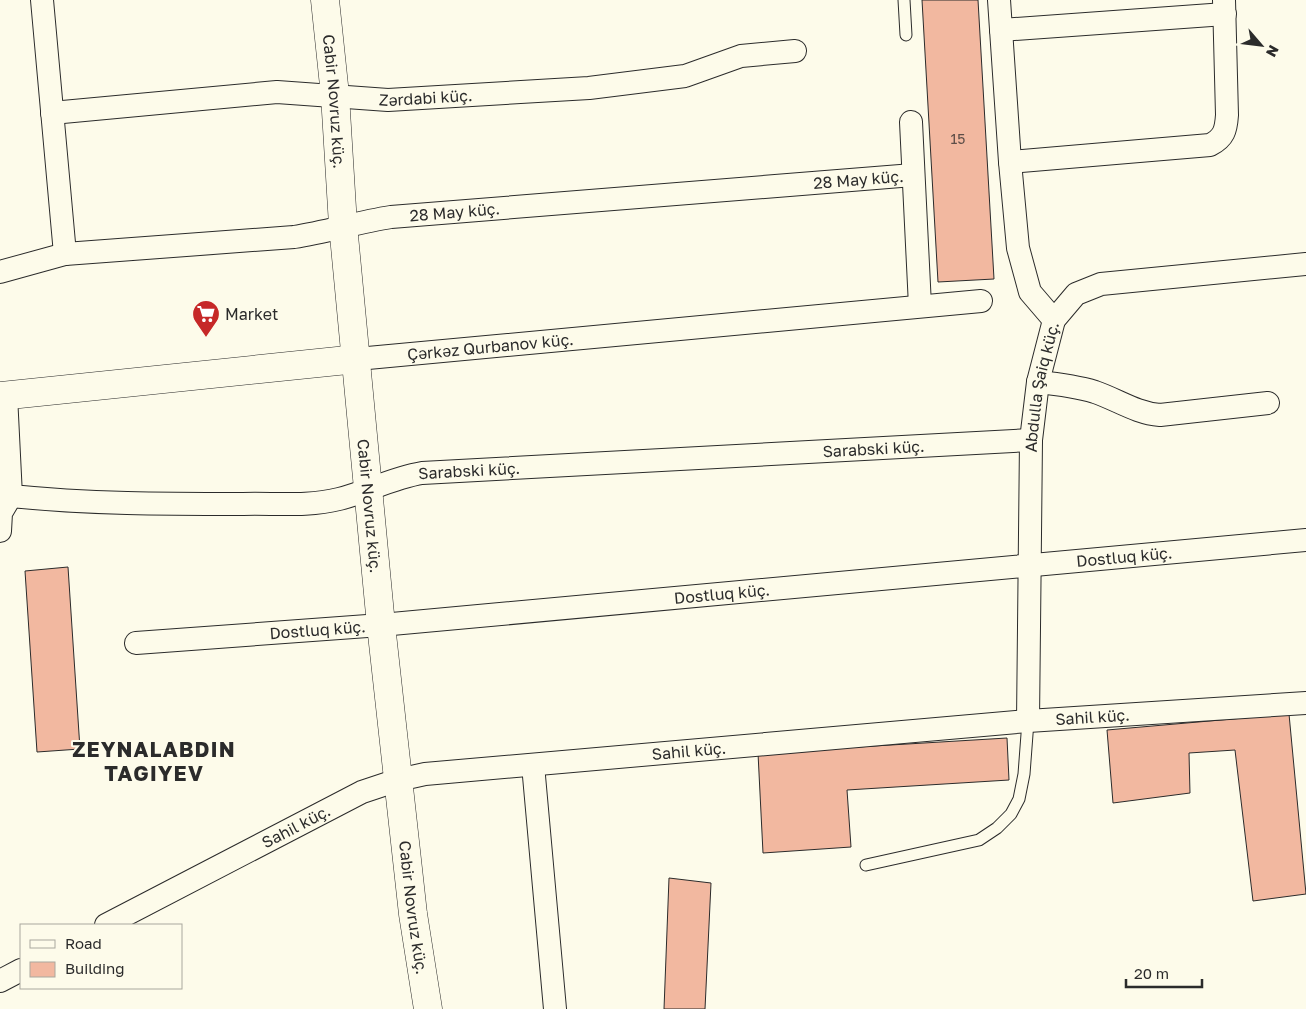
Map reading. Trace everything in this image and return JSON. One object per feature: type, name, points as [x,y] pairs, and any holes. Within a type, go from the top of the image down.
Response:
[{"type":"main road","name":"Cabir Novruz küç.","points":[[325,0],[335,95],[343,225],[381,625],[413,914],[428,1009]]},
{"type":"main road","name":"Çərkəz Qurbanov küç.","points":[[3,396],[357,359]]},
{"type":"street","points":[[42,0],[65,254]]},
{"type":"street","points":[[1000,0],[1010,162],[1018,248],[1030,292],[1054,320]]},
{"type":"street","points":[[1001,30],[1224,7],[1227,115],[1226,130],[1221,140],[1210,145],[1010,162]]},
{"type":"street","name":"Zərdabi küç.","points":[[52,113],[277,92],[388,100],[589,88],[685,76],[741,56],[795,51]]},
{"type":"street","points":[[911,122],[920,306]]},
{"type":"street","name":"28 May küç.","points":[[0,272],[65,254],[294,237],[314,234],[343,225],[391,217],[913,175]]},
{"type":"street","name":"Abdulla Şaiq küç.","points":[[1028,721],[1031,440],[1038,382],[1054,320],[1076,294],[1101,284],[1306,264]]},
{"type":"street","name":"Çərkəz Qurbanov küç.","points":[[357,359],[981,301]]},
{"type":"street","points":[[1038,382],[1073,385],[1146,414],[1160,415],[1268,403]]},
{"type":"street","points":[[0,531],[1,513],[11,496],[3,396]]},
{"type":"street","name":"Sarabski küç.","points":[[11,496],[65,502],[146,505],[310,503],[338,499],[399,477],[422,473],[1031,440]]},
{"type":"street","name":"Dostluq küç.","points":[[136,642],[381,625],[1306,540]]},
{"type":"street","name":"Sahil küç.","points":[[108,924],[338,803],[362,792],[398,780],[425,774],[1028,721],[1306,703]]},
{"type":"street","points":[[533,765],[555,1009]]},
{"type":"street","points":[[0,981],[20,971]]},
{"type":"lane","points":[[904,0],[906,35]]},
{"type":"lane","points":[[866,865],[979,840],[997,828],[1011,814],[1019,799],[1024,774],[1028,721]]},
{"type":"building","points":[[922,0],[978,0],[994,279],[938,282]]},
{"type":"building","points":[[68,567],[80,749],[37,752],[25,571]]},
{"type":"building","points":[[1289,714],[1306,894],[1253,901],[1235,750],[1189,753],[1190,793],[1113,803],[1107,730]]},
{"type":"building","points":[[1007,738],[1009,780],[847,790],[851,847],[763,853],[758,753]]},
{"type":"building","points":[[669,878],[711,883],[705,1009],[664,1009]]},
{"type":"place","name":"Market","points":[[206,338]]},
{"type":"district","name":"ZEYNALABDIN TAĞIYEV","points":[[154,762]]}]
